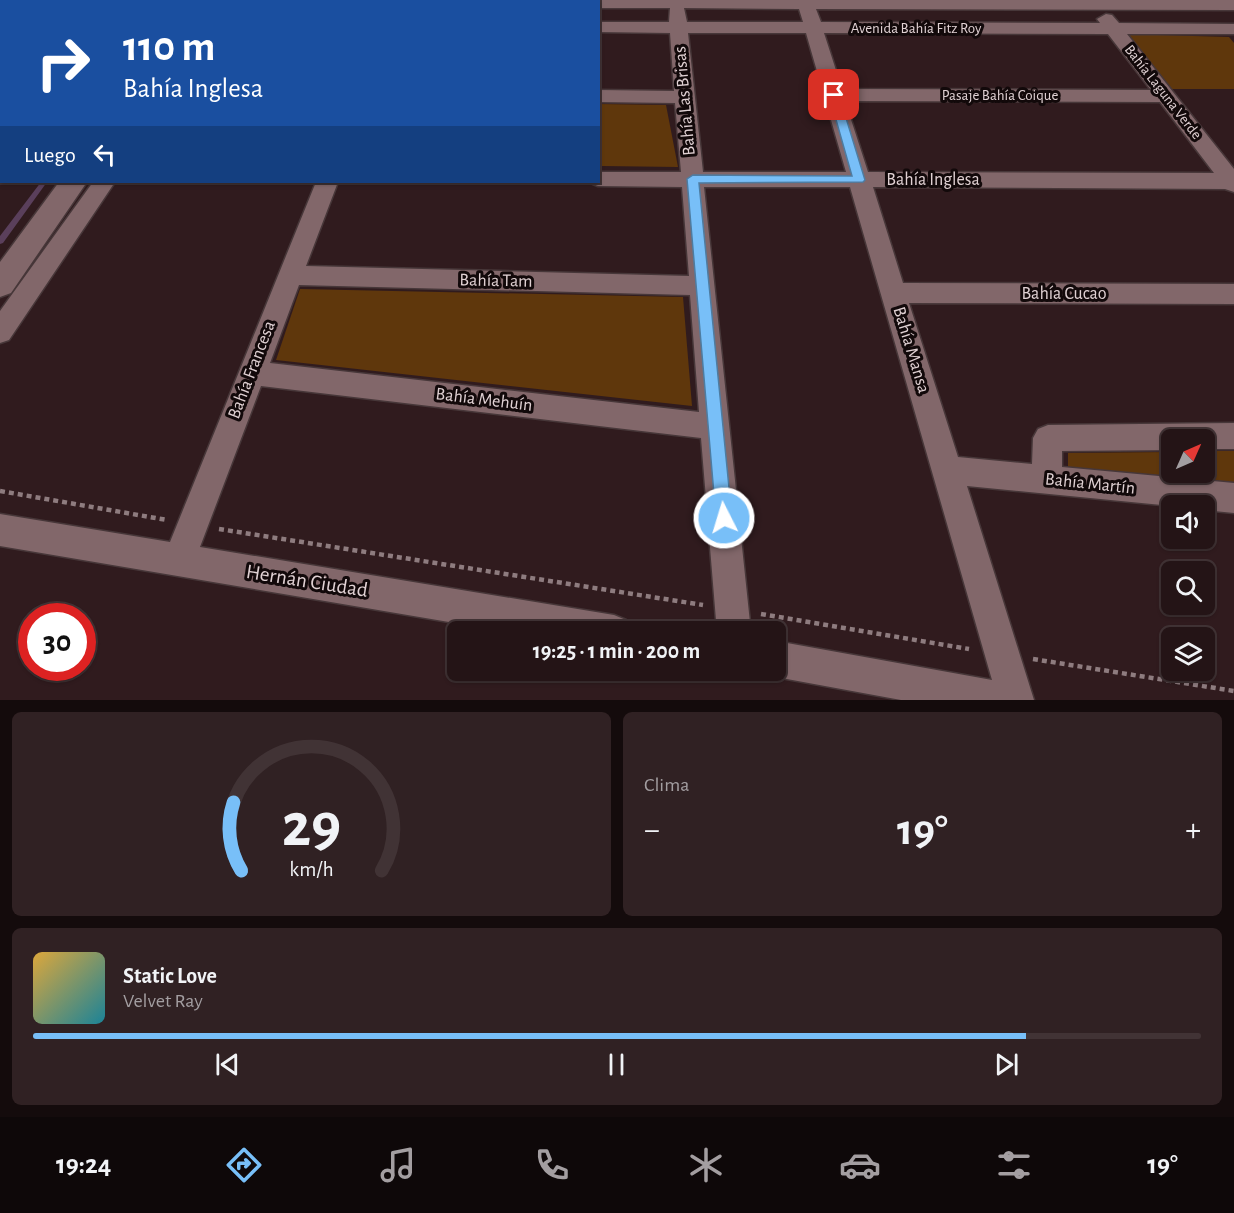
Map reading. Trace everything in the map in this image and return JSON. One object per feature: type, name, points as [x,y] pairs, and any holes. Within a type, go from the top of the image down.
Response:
[{"type":"main road","points":[[0,285],[73,183]]},
{"type":"street","name":"Avenida Bahía Fitz Roy","points":[[600,3],[677,10],[808,11],[1094,2],[1214,2],[1234,5]]},
{"type":"street","name":"Bahía Laguna Verde","points":[[1094,2],[1233,183]]},
{"type":"street","name":"Avenida Bahía Fitz Roy","points":[[600,27],[677,10],[808,11],[1114,29],[1234,29]]},
{"type":"street","name":"Bahía Las Brisas","points":[[677,10],[734,620]]},
{"type":"street","name":"Bahía Mansa","points":[[808,11],[1016,700]]},
{"type":"street","name":"Pasaje Bahía Coique","points":[[834,95],[1166,96]]},
{"type":"street","points":[[600,96],[685,97]]},
{"type":"street","points":[[1209,151],[1234,151]]},
{"type":"street","name":"Bahía Inglesa","points":[[600,178],[1233,183]]},
{"type":"street","points":[[0,332],[103,183]]},
{"type":"street","name":"Bahía Francesa","points":[[179,560],[327,183]]},
{"type":"street","name":"Bahía Tam","points":[[290,275],[703,286]]},
{"type":"street","name":"Bahía Cucao","points":[[893,293],[1234,294]]},
{"type":"street","name":"Bahía Mehuín","points":[[252,373],[716,427]]},
{"type":"street","points":[[1046,479],[1048,438],[1234,435]]},
{"type":"street","name":"Bahía Martín","points":[[947,470],[1234,498]]},
{"type":"street","name":"Hernán Ciudad","points":[[0,530],[548,621]]},
{"type":"street","points":[[786,661],[1000,700]]},
{"type":"path","points":[[0,491],[734,620],[1002,654],[1234,691]]},
{"type":"shaded area","points":[[1122,34],[1229,37],[1234,43],[1234,89],[1170,89]]},
{"type":"shaded area","points":[[600,104],[666,105],[678,167],[602,166]]},
{"type":"shaded area","points":[[300,289],[683,297],[692,406],[276,360]]},
{"type":"shaded area","points":[[1215,451],[1234,451],[1234,486],[1203,483],[1215,483]]},
{"type":"shaded area","points":[[1161,452],[1161,479],[1068,470],[1068,453]]},
{"type":"waterway","points":[[0,241],[43,183]]},
{"type":"route","points":[[724,518],[693,179],[859,180],[834,95]]}]
